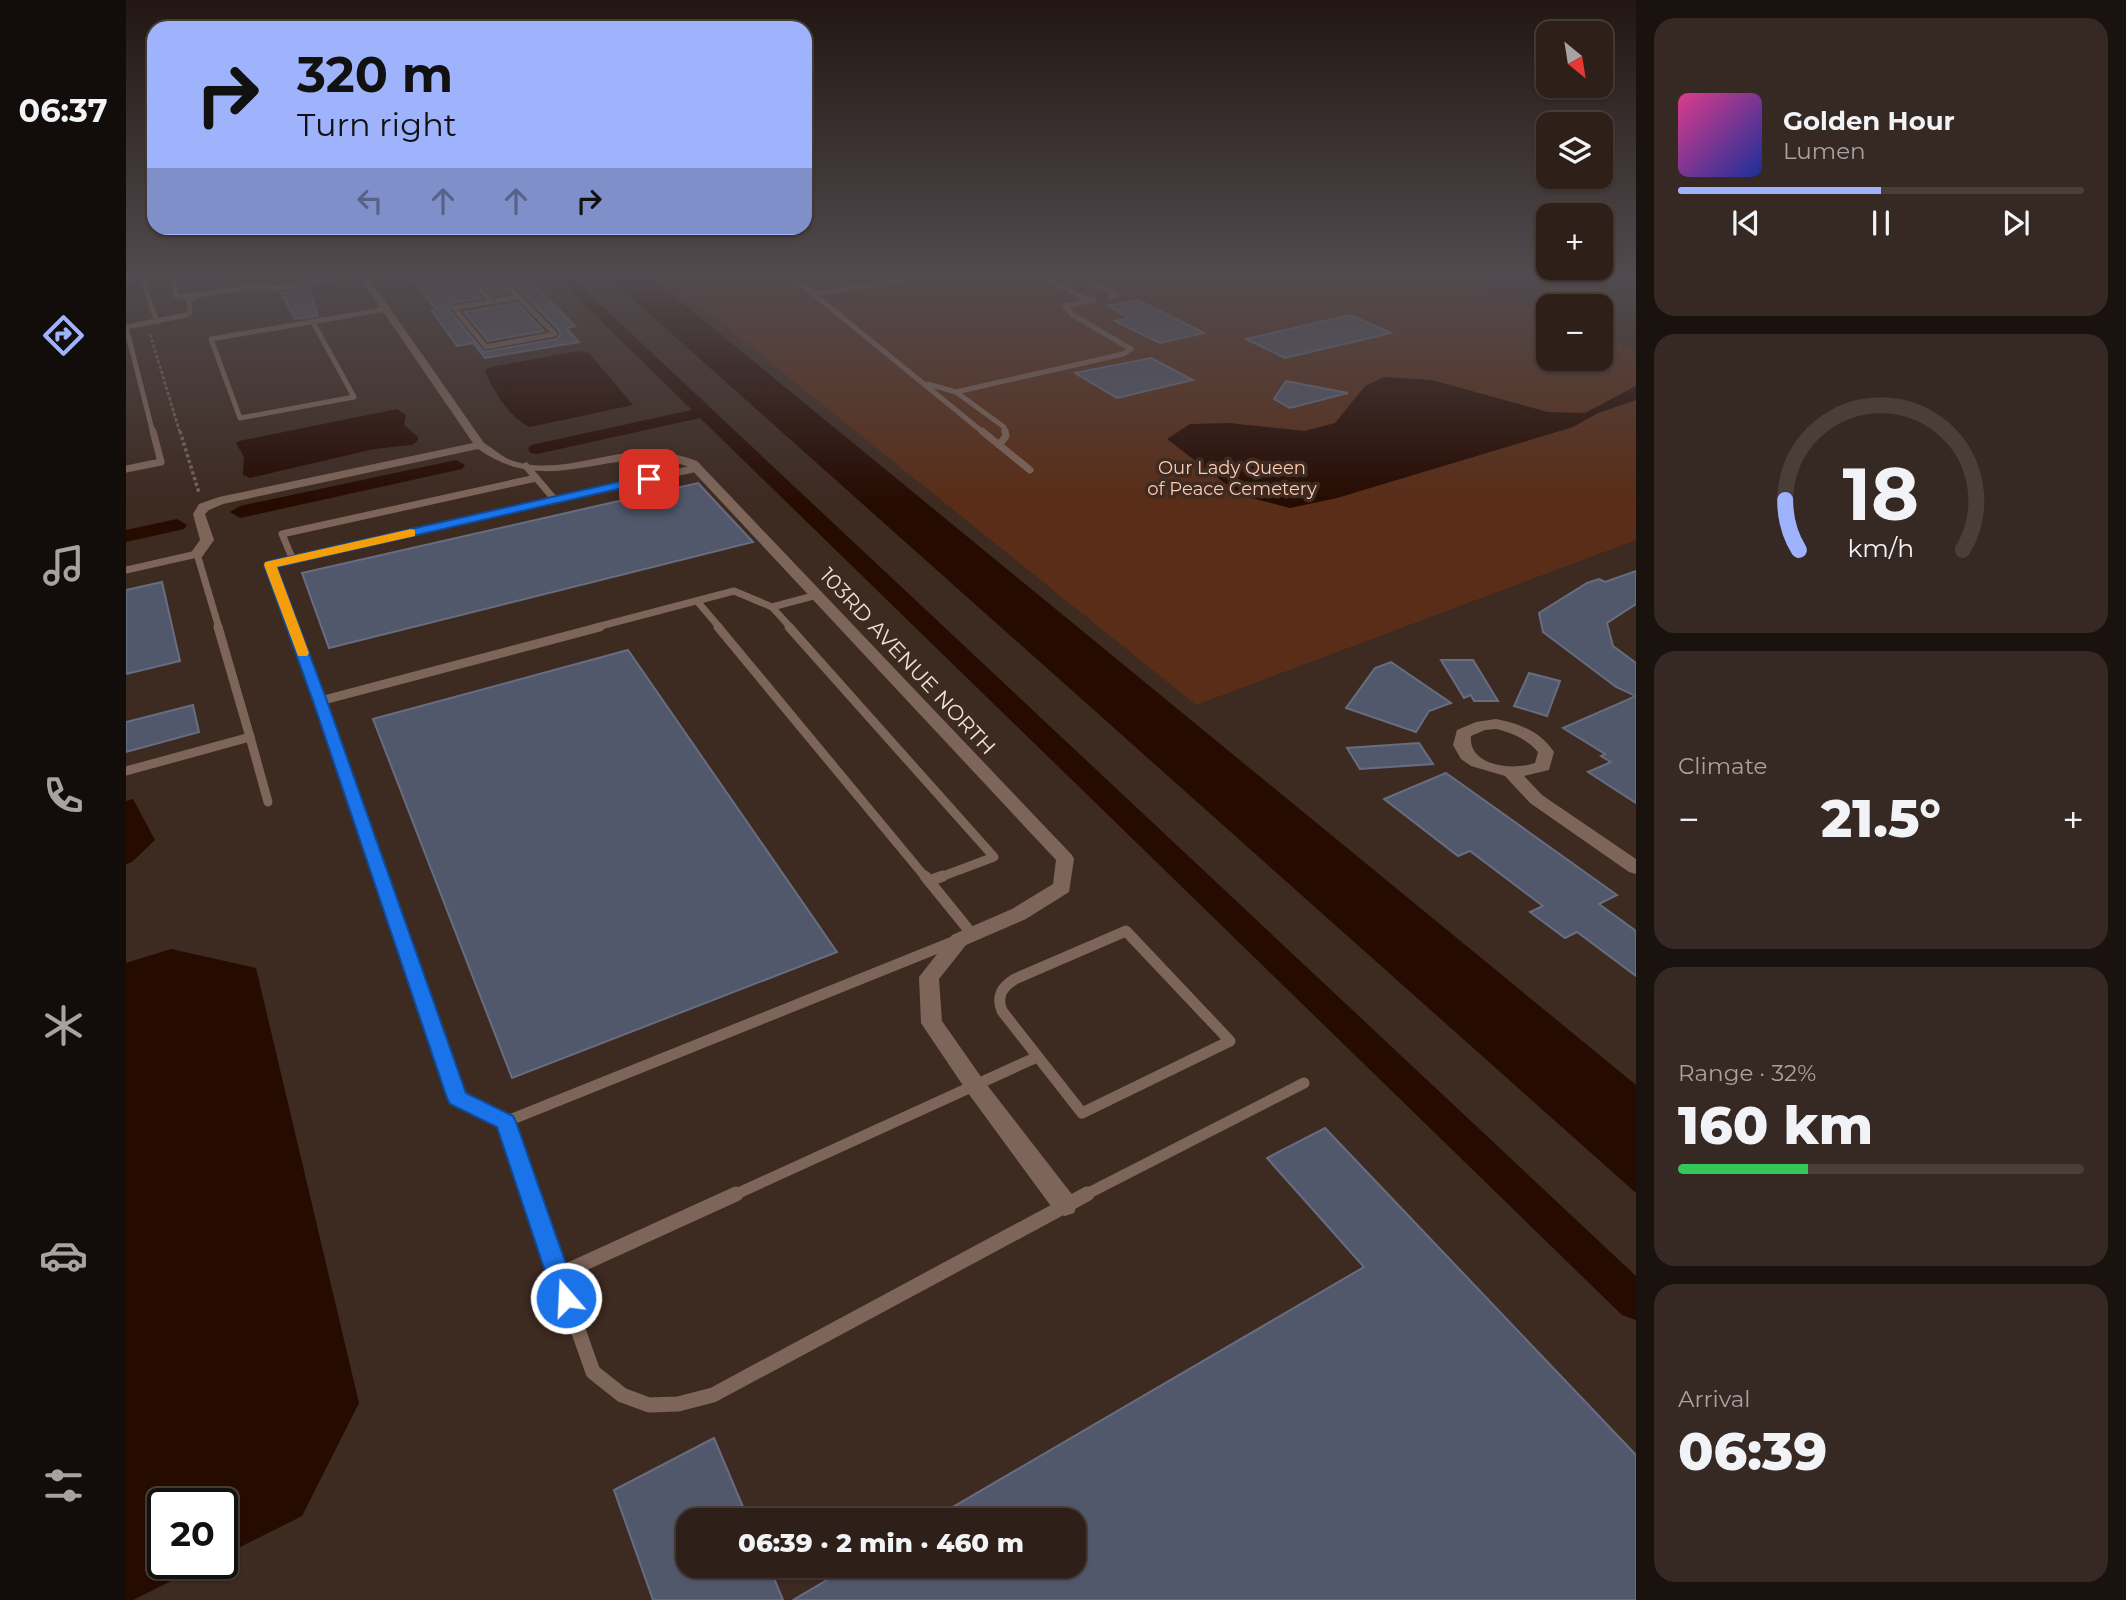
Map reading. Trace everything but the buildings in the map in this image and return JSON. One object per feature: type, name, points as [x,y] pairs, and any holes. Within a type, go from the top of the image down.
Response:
[{"type":"street","name":"103RD AVENUE NORTH","points":[[417,353],[480,445],[501,460],[531,472],[560,470],[630,457],[666,456],[693,464],[1065,859],[1062,887],[1019,914],[966,937],[929,977],[932,1023],[975,1087],[1065,1205]]},
{"type":"street","points":[[197,554],[207,540],[199,514],[204,507],[219,501],[480,445]]},
{"type":"street","points":[[1511,773],[1524,774],[1543,766],[1546,752],[1541,744],[1521,731],[1496,724],[1482,724],[1463,733],[1460,740],[1470,757],[1496,770],[1511,773],[1536,799],[1636,868]]},
{"type":"lane","points":[[126,469],[161,463],[133,353]]},
{"type":"lane","points":[[216,353],[240,418],[354,397],[330,353]]},
{"type":"lane","points":[[886,353],[1030,470]]},
{"type":"lane","points":[[956,392],[1125,353]]},
{"type":"lane","points":[[924,383],[956,392],[1004,426],[1006,436],[999,445]]},
{"type":"lane","points":[[697,468],[270,565],[320,701],[457,1098],[505,1122],[593,1372],[615,1394],[645,1406],[679,1406],[713,1395],[1065,1205],[1304,1083]]},
{"type":"lane","points":[[293,560],[282,534],[531,472],[555,500]]},
{"type":"lane","points":[[126,570],[197,554],[268,802]]},
{"type":"lane","points":[[320,701],[734,591],[772,607],[994,857],[929,881]]},
{"type":"lane","points":[[772,607],[817,594]]},
{"type":"lane","points":[[505,1122],[966,937],[929,881],[697,601]]},
{"type":"lane","points":[[126,771],[250,737]]},
{"type":"lane","points":[[1126,931],[1230,1041],[1082,1113],[1037,1057],[1002,1012],[998,1004],[1001,989],[1015,979],[1126,931]]},
{"type":"lane","points":[[558,1275],[1037,1057]]},
{"type":"path","points":[[156,353],[204,507]]},
{"type":"green space","name":"Our Lady Queen of Peace Cemetery","points":[[758,353],[1536,353],[1536,371],[1613,371],[1613,353],[1636,353],[1636,540],[1196,705]]},
{"type":"shaded area","points":[[569,353],[589,353],[633,405],[530,427],[515,417],[502,402],[485,370]]},
{"type":"shaded area","points":[[693,353],[743,353],[1636,1085],[1636,1193]]},
{"type":"shaded area","points":[[1384,377],[1432,380],[1548,412],[1585,413],[1636,386],[1636,400],[1598,413],[1573,427],[1337,498],[1290,508],[1240,495],[1167,439],[1190,424],[1229,423],[1304,431],[1335,423],[1365,386]]},
{"type":"shaded area","points":[[397,409],[406,415],[404,425],[418,437],[412,445],[374,449],[250,478],[243,475],[244,457],[236,443],[239,441]]},
{"type":"shaded area","points":[[133,799],[155,840],[132,862],[126,864],[126,801]]},
{"type":"shaded area","points":[[171,949],[256,968],[359,1403],[302,1516],[238,1548],[238,1488],[147,1488],[147,1579],[176,1579],[133,1600],[126,1600],[126,963]]},
{"type":"waterway","points":[[642,353],[1636,1302]]},
{"type":"waterway","points":[[537,449],[704,412]]},
{"type":"waterway","points":[[240,512],[456,465]]},
{"type":"waterway","points":[[126,536],[177,525]]},
{"type":"slow traffic","points":[[303,653],[270,565],[411,533]]},
{"type":"route","points":[[566,1298],[505,1122],[457,1098],[320,701],[270,565],[649,479]]}]
